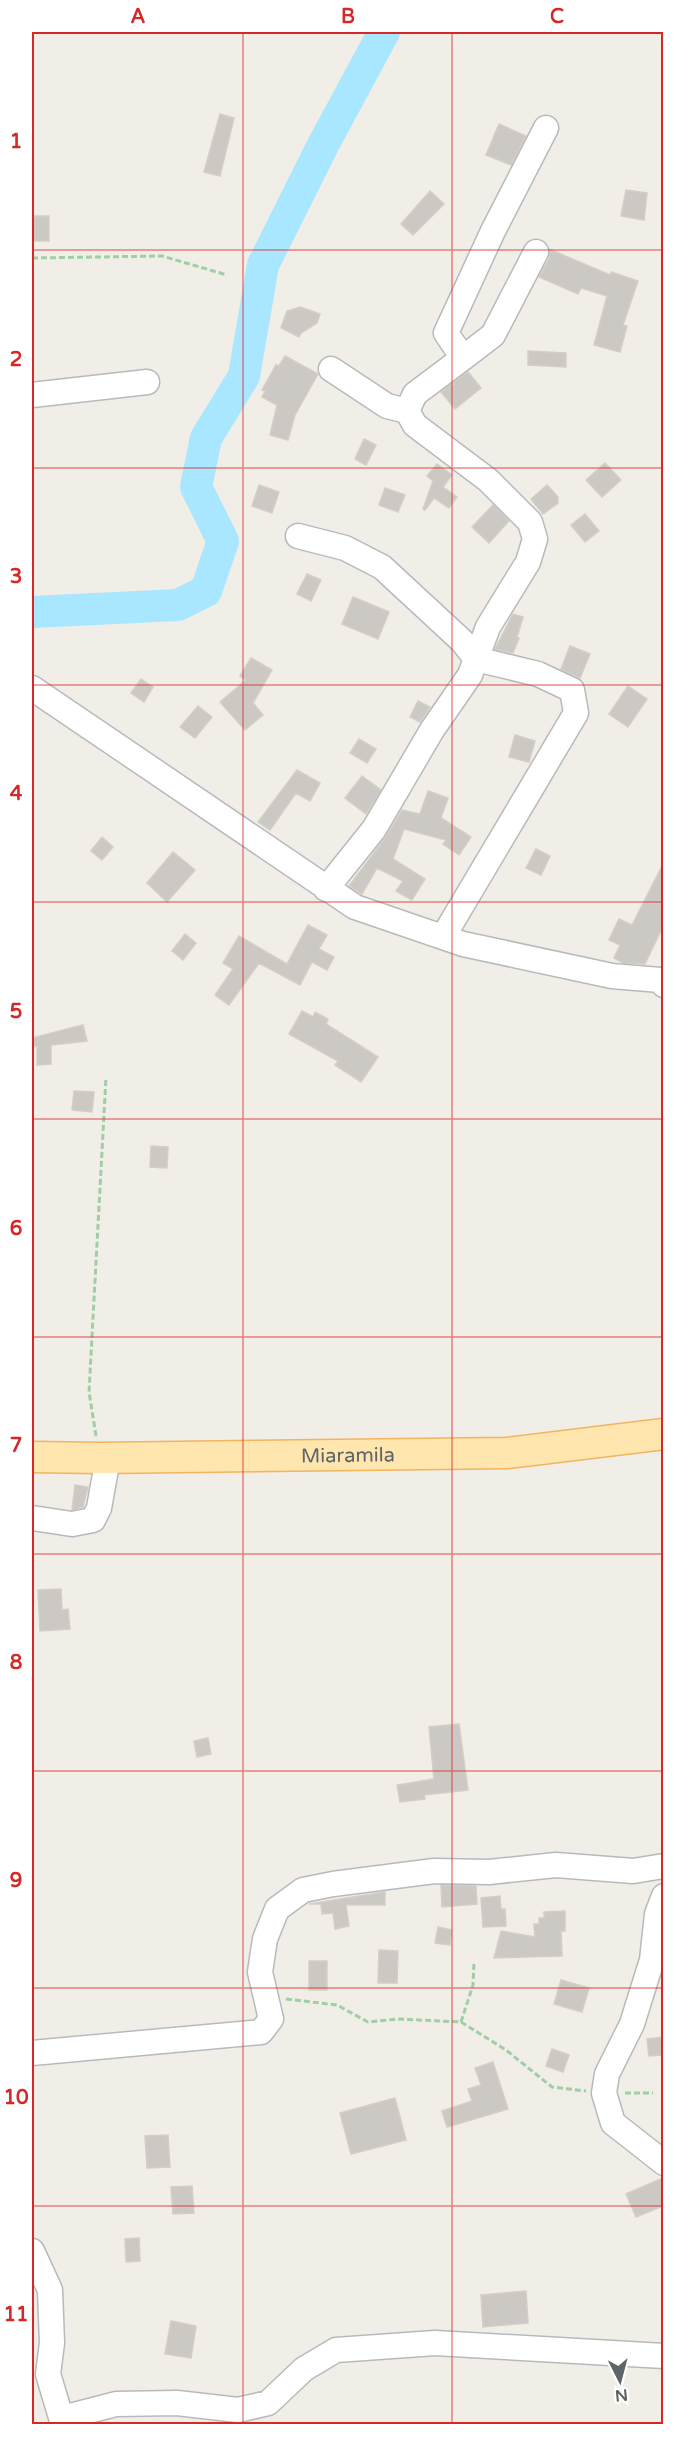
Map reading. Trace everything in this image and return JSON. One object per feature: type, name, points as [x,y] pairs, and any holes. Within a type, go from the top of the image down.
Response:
[{"type":"main road","name":"Miaramila","points":[[32,1457],[507,1453],[663,1434]]},
{"type":"street","points":[[463,358],[446,333],[493,231],[546,128]]},
{"type":"street","points":[[407,411],[415,394],[494,335],[536,252]]},
{"type":"street","points":[[326,889],[374,829],[432,730],[470,675],[488,627],[528,562],[536,539],[530,522],[488,480],[415,425],[407,411],[387,406],[331,369]]},
{"type":"street","points":[[32,395],[147,382]]},
{"type":"street","points":[[298,536],[345,548],[382,567],[462,641],[476,659],[538,674],[572,690],[576,713],[443,937]]},
{"type":"street","points":[[32,688],[355,907],[463,944],[612,976],[660,980],[663,985]]},
{"type":"street","points":[[32,1518],[72,1524],[93,1520],[99,1509],[104,1458]]},
{"type":"street","points":[[32,2053],[261,2032],[271,2019],[260,1972],[265,1940],[277,1909],[303,1890],[434,1871],[489,1872],[556,1865],[633,1871],[663,1866]]},
{"type":"street","points":[[663,1896],[657,1914],[649,1970],[632,2024],[607,2074],[604,2093],[613,2123],[663,2163]]},
{"type":"street","points":[[32,2251],[50,2290],[53,2334],[48,2374],[62,2421],[116,2404],[177,2403],[238,2410],[268,2403],[304,2369],[336,2350],[435,2343],[663,2356]]},
{"type":"path","points":[[32,258],[162,256],[228,275]]},
{"type":"path","points":[[104,1458],[89,1392],[106,1077]]},
{"type":"path","points":[[461,2022],[473,1985],[474,1962]]},
{"type":"path","points":[[266,1997],[337,2005],[368,2022],[398,2019],[461,2022],[506,2050],[552,2087],[604,2093],[653,2093]]},
{"type":"building","points":[[220,114],[234,118],[220,176],[204,172]]},
{"type":"building","points":[[499,124],[526,136],[511,165],[486,155]]},
{"type":"building","points":[[626,190],[647,193],[644,220],[621,216]]},
{"type":"building","points":[[430,191],[444,204],[413,235],[401,224]]},
{"type":"building","points":[[32,216],[49,216],[49,241],[32,241]]},
{"type":"building","points":[[549,249],[610,275],[611,272],[638,281],[623,325],[627,326],[620,352],[594,345],[607,296],[581,288],[578,294],[539,277],[549,259]]},
{"type":"building","points":[[300,307],[320,314],[317,323],[301,333],[299,337],[281,328],[287,311]]},
{"type":"building","points":[[528,351],[566,353],[566,367],[528,365]]},
{"type":"building","points":[[285,356],[318,374],[295,415],[288,440],[270,435],[277,405],[262,397],[265,391],[262,390],[276,365],[279,366]]},
{"type":"building","points":[[468,372],[481,388],[455,409],[441,392]]},
{"type":"building","points":[[364,439],[376,445],[366,465],[355,459]]},
{"type":"building","points":[[605,463],[621,480],[602,497],[586,480]]},
{"type":"building","points":[[437,464],[452,475],[443,487],[457,497],[449,508],[434,498],[425,510],[423,509],[433,481],[427,476]]},
{"type":"building","points":[[259,485],[279,492],[272,513],[252,506]]},
{"type":"building","points":[[547,485],[558,497],[558,503],[543,514],[531,499]]},
{"type":"building","points":[[385,488],[405,495],[398,512],[379,505]]},
{"type":"building","points":[[493,505],[509,521],[489,543],[472,527]]},
{"type":"building","points":[[585,514],[599,531],[585,542],[571,525]]},
{"type":"building","points":[[307,574],[321,580],[311,601],[297,594]]},
{"type":"building","points":[[353,597],[389,612],[378,639],[342,624]]},
{"type":"building","points":[[513,614],[523,617],[513,653],[495,649]]},
{"type":"building","points":[[570,646],[590,654],[580,678],[561,669]]},
{"type":"building","points":[[251,658],[272,670],[253,703],[263,715],[245,730],[220,702],[246,680],[240,676]]},
{"type":"building","points":[[141,679],[153,687],[144,702],[131,693]]},
{"type":"building","points":[[628,686],[647,699],[628,727],[609,714]]},
{"type":"building","points":[[418,701],[430,707],[420,722],[410,717]]},
{"type":"building","points":[[198,706],[212,717],[195,738],[180,727]]},
{"type":"building","points":[[515,735],[535,741],[529,762],[509,757]]},
{"type":"building","points":[[359,739],[376,749],[367,763],[350,753]]},
{"type":"building","points":[[297,770],[320,783],[310,801],[296,793],[270,830],[258,822]]},
{"type":"building","points":[[362,776],[381,790],[366,814],[345,798]]},
{"type":"building","points":[[428,791],[448,798],[441,818],[471,837],[459,855],[443,844],[446,840],[404,829],[393,859],[425,879],[412,900],[396,891],[403,881],[377,868],[362,894],[349,886],[385,838],[402,810],[420,814]]},
{"type":"building","points":[[102,837],[113,847],[102,860],[91,851]]},
{"type":"building","points":[[536,849],[550,856],[541,875],[526,868]]},
{"type":"building","points":[[173,852],[195,870],[167,902],[147,883]]},
{"type":"building","points":[[663,864],[663,926],[645,964],[623,963],[614,958],[620,945],[609,940],[619,919],[632,925]]},
{"type":"building","points":[[308,925],[327,935],[319,949],[334,957],[327,970],[312,962],[300,985],[259,963],[229,1005],[215,995],[233,969],[223,963],[239,936],[287,964]]},
{"type":"building","points":[[185,934],[196,943],[183,960],[172,951]]},
{"type":"building","points":[[302,1011],[313,1017],[315,1012],[328,1019],[326,1024],[378,1057],[361,1082],[335,1065],[338,1061],[289,1034]]},
{"type":"building","points":[[83,1025],[87,1041],[51,1045],[51,1064],[37,1065],[37,1046],[32,1047],[32,1038]]},
{"type":"building","points":[[74,1091],[94,1092],[92,1112],[72,1110]]},
{"type":"building","points":[[151,1146],[168,1147],[167,1168],[150,1167]]},
{"type":"building","points":[[75,1485],[88,1487],[83,1507],[72,1510]]},
{"type":"building","points":[[61,1589],[62,1610],[68,1609],[70,1629],[40,1631],[38,1590]]},
{"type":"building","points":[[459,1724],[468,1790],[424,1795],[425,1799],[400,1802],[397,1785],[434,1779],[429,1727]]},
{"type":"building","points":[[208,1738],[211,1754],[197,1757],[194,1741]]},
{"type":"building","points":[[441,1885],[476,1886],[477,1904],[442,1907]]},
{"type":"building","points":[[385,1892],[385,1905],[346,1905],[349,1926],[335,1929],[333,1913],[322,1914],[321,1904],[309,1904]]},
{"type":"building","points":[[500,1896],[501,1909],[505,1909],[506,1926],[483,1927],[481,1898]]},
{"type":"building","points":[[565,1911],[565,1931],[561,1931],[562,1956],[494,1958],[501,1931],[535,1937],[534,1924],[539,1924],[539,1918],[544,1918],[544,1912]]},
{"type":"building","points":[[438,1927],[452,1930],[450,1945],[435,1943]]},
{"type":"building","points":[[379,1950],[398,1951],[397,1983],[378,1983]]},
{"type":"building","points":[[309,1961],[327,1961],[327,1990],[309,1990]]},
{"type":"building","points":[[561,1980],[589,1988],[582,2012],[554,2004]]},
{"type":"building","points":[[663,2037],[663,2055],[649,2056],[647,2039]]},
{"type":"building","points":[[552,2049],[569,2055],[563,2072],[546,2066]]},
{"type":"building","points":[[493,2062],[508,2109],[447,2127],[442,2111],[472,2101],[468,2089],[481,2085],[475,2068]]},
{"type":"building","points":[[395,2098],[406,2140],[351,2154],[340,2113]]},
{"type":"building","points":[[168,2135],[170,2167],[147,2168],[145,2136]]},
{"type":"building","points":[[663,2178],[663,2206],[636,2217],[626,2194]]},
{"type":"building","points":[[192,2186],[194,2213],[173,2214],[171,2187]]},
{"type":"building","points":[[139,2238],[140,2261],[126,2262],[125,2239]]},
{"type":"building","points":[[526,2291],[528,2323],[483,2327],[481,2295]]},
{"type":"building","points":[[171,2321],[196,2326],[191,2358],[165,2354]]},
{"type":"waterway","points":[[32,612],[178,605],[206,591],[223,541],[196,487],[206,438],[244,376],[263,265],[323,145],[384,32]]}]
